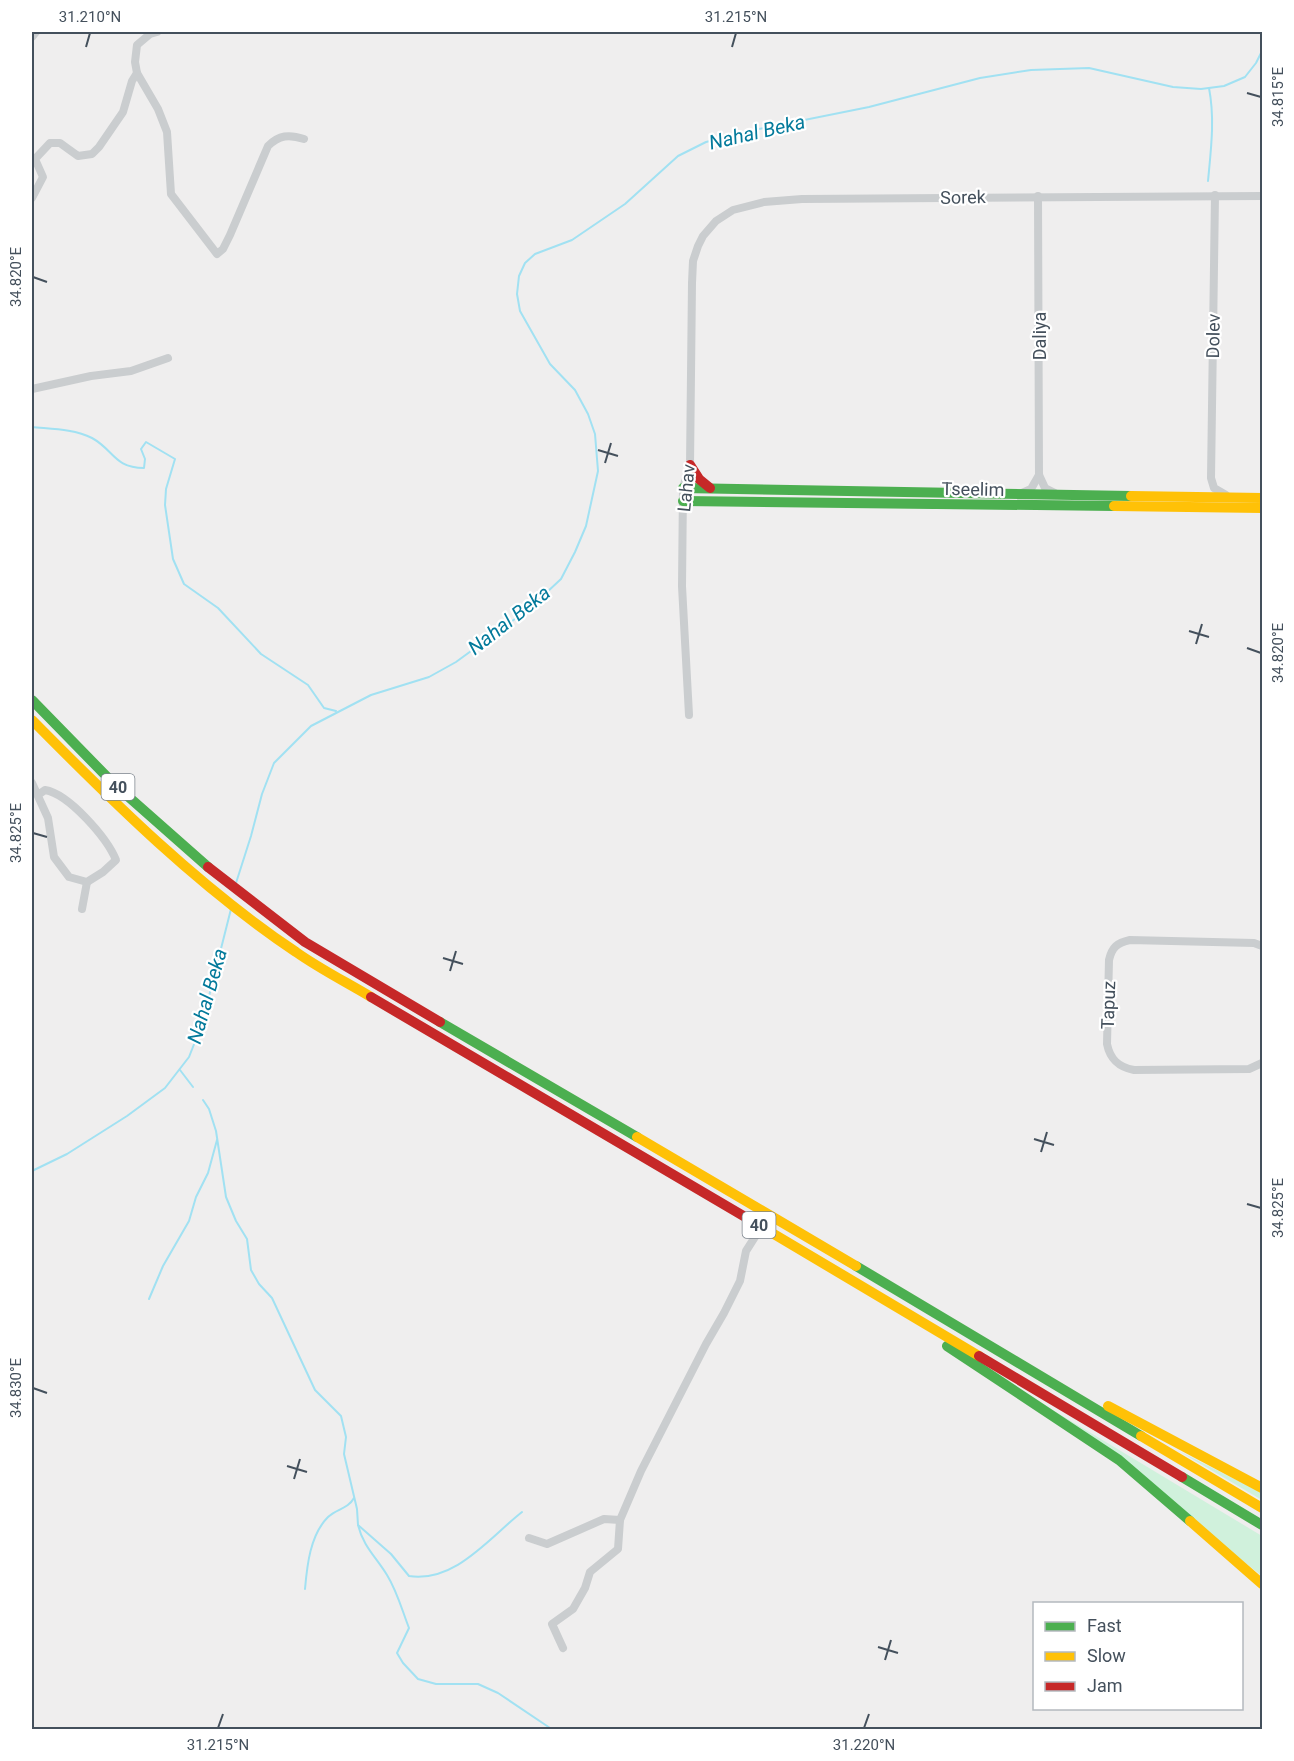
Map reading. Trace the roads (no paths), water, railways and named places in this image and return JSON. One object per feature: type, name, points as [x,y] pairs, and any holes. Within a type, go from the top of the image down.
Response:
[{"type":"main road","points":[[690,465],[699,479],[710,488]]},
{"type":"main road","name":"Tseelim","points":[[683,488],[1263,498]]},
{"type":"main road","name":"Tseelim","points":[[683,501],[1263,508]]},
{"type":"main road","name":"40","points":[[32,700],[124,794],[264,913],[305,942],[1263,1508]]},
{"type":"main road","name":"40","points":[[32,720],[115,803],[203,881],[256,924],[297,953],[808,1253],[1263,1525]]},
{"type":"main road","points":[[808,1253],[1119,1460],[1263,1584]]},
{"type":"main road","points":[[961,1328],[1263,1488]]},
{"type":"street","points":[[32,37],[36,32]]},
{"type":"street","points":[[157,32],[150,34],[137,45],[135,62],[137,73],[158,109],[167,132],[171,194],[217,254],[223,249],[230,235],[268,146],[277,137],[289,135],[304,139]]},
{"type":"street","points":[[32,198],[43,177],[33,158],[50,143],[60,143],[78,156],[92,154],[123,112],[132,81],[137,73]]},
{"type":"street","name":"Dolev","points":[[1211,478],[1215,195]]},
{"type":"street","name":"Daliya","points":[[1038,196],[1039,475]]},
{"type":"street","name":"Sorek","points":[[693,261],[703,236],[716,221],[733,210],[752,204],[802,199],[1263,196]]},
{"type":"street","name":"Lahav","points":[[689,715],[682,586],[683,488],[690,465],[693,261]]},
{"type":"street","points":[[32,389],[91,376],[131,371],[168,358]]},
{"type":"street","points":[[1020,494],[1031,489],[1039,475]]},
{"type":"street","points":[[1039,475],[1045,488],[1060,495]]},
{"type":"street","points":[[1195,496],[1201,494],[1211,478]]},
{"type":"street","points":[[1211,478],[1218,492],[1231,497]]},
{"type":"street","points":[[32,783],[48,818],[54,857],[69,878],[87,882],[116,860],[86,818],[60,795],[45,790],[38,795]]},
{"type":"street","points":[[82,909],[87,882]]},
{"type":"street","name":"Tapuz","points":[[1263,946],[1254,943],[1231,942],[1130,940],[1119,943],[1112,949],[1109,960],[1107,1044],[1108,1053],[1113,1061],[1134,1070],[1249,1069],[1263,1063]]},
{"type":"street","points":[[563,1648],[552,1624],[573,1609],[585,1588],[590,1572],[618,1549],[620,1520],[677,1399],[730,1303],[740,1281],[746,1251],[762,1226]]},
{"type":"street","points":[[529,1538],[547,1544],[604,1519],[620,1520]]},
{"type":"waterway","name":"Nahal Beka","points":[[236,883],[262,794],[274,763],[311,726],[371,695],[429,677],[456,662],[530,608],[561,579],[575,552],[586,526],[598,471],[595,434],[588,414],[575,390],[550,364],[520,311],[517,294],[519,276],[525,263],[535,254],[572,240],[625,204],[678,156],[706,142],[869,107],[980,78],[1031,70],[1089,68],[1173,87],[1201,89],[1224,86],[1245,77],[1262,51]]},
{"type":"waterway","points":[[1208,181],[1212,123],[1209,88]]},
{"type":"waterway","points":[[32,427],[85,435],[99,443],[120,462],[134,467],[144,468],[145,459],[141,449],[146,442],[175,459],[166,489],[165,505],[173,559],[184,584],[218,608],[261,654],[308,685],[324,708],[336,711]]},
{"type":"waterway","name":"Nahal Beka","points":[[32,1171],[67,1154],[127,1116],[165,1088],[189,1057],[202,1024],[231,909]]},
{"type":"waterway","points":[[180,1070],[193,1087]]},
{"type":"waterway","points":[[203,1100],[209,1109],[216,1131],[226,1197],[247,1239],[251,1270],[259,1284],[272,1298],[315,1390],[341,1416],[346,1437],[344,1454],[357,1509],[358,1525],[391,1554],[409,1576],[426,1576],[441,1573],[456,1566],[484,1546],[522,1512]]},
{"type":"waterway","points":[[149,1299],[163,1266],[189,1221],[196,1197],[208,1173],[217,1140]]},
{"type":"waterway","points":[[305,1589],[308,1561],[317,1533],[328,1517],[349,1504],[354,1498]]},
{"type":"waterway","points":[[358,1525],[363,1539],[394,1588],[409,1628],[397,1653],[418,1679],[436,1684],[478,1684],[498,1693],[553,1730]]}]
